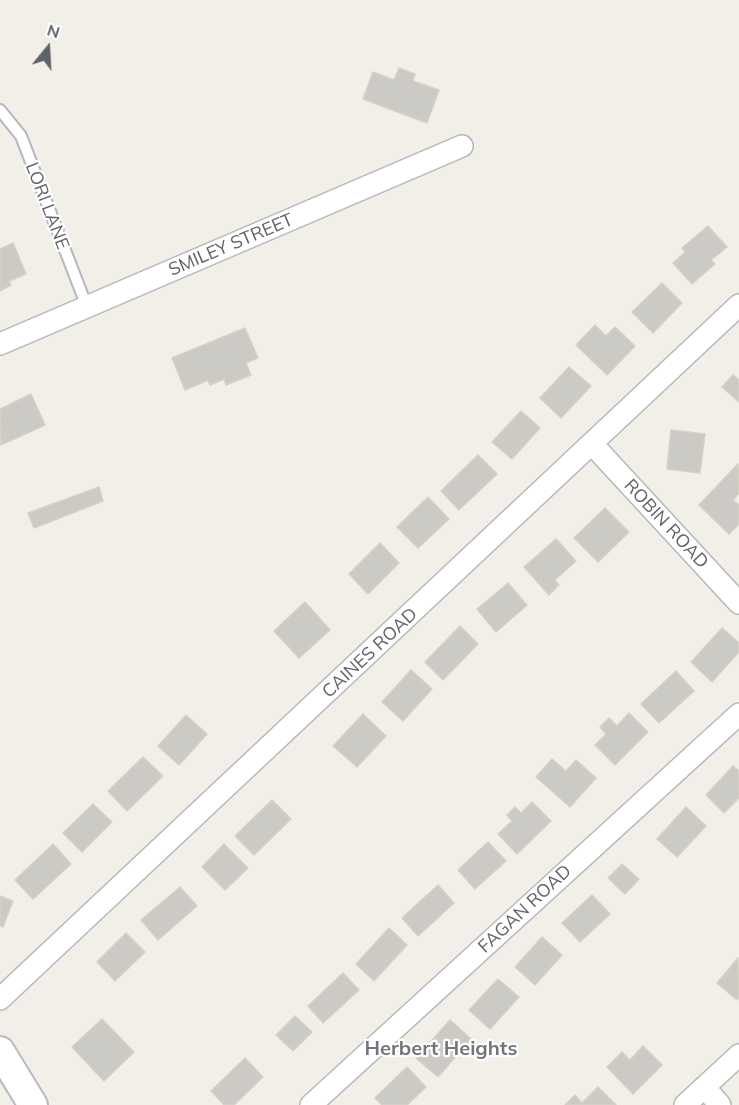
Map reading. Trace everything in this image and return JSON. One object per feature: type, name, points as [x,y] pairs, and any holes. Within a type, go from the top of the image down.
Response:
[{"type":"street","name":"SMILEY STREET","points":[[0,344],[462,146]]},
{"type":"street","name":"CAINES ROAD","points":[[0,999],[739,305]]},
{"type":"street","name":"ROBIN ROAD","points":[[592,445],[739,603]]},
{"type":"street","name":"FAGAN ROAD","points":[[311,1105],[739,714]]},
{"type":"street","points":[[0,1051],[33,1105]]},
{"type":"street","points":[[685,1105],[739,1055]]},
{"type":"street","points":[[704,1088],[720,1105]]},
{"type":"lane","name":"LORI LANE","points":[[0,110],[8,117],[21,136],[87,307]]},
{"type":"building","points":[[399,68],[415,74],[413,81],[439,90],[427,123],[363,99],[373,72],[394,80]]},
{"type":"building","points":[[708,226],[727,247],[711,260],[715,264],[692,284],[673,263],[685,252],[682,248]]},
{"type":"building","points":[[13,243],[26,274],[9,281],[11,285],[0,291],[0,249]]},
{"type":"building","points":[[662,283],[682,303],[653,333],[632,312]]},
{"type":"building","points":[[595,325],[606,336],[615,327],[635,346],[607,375],[576,345]]},
{"type":"building","points":[[245,328],[258,358],[246,363],[251,375],[226,385],[224,379],[210,385],[208,380],[185,390],[172,358]]},
{"type":"building","points":[[569,367],[591,386],[561,418],[540,398]]},
{"type":"building","points":[[733,375],[739,380],[739,402],[722,387]]},
{"type":"building","points":[[31,394],[45,425],[1,445],[0,409]]},
{"type":"building","points":[[521,411],[540,428],[512,459],[492,442]]},
{"type":"building","points":[[671,430],[705,434],[700,473],[667,469]]},
{"type":"building","points":[[478,455],[497,474],[459,510],[441,491]]},
{"type":"building","points":[[738,464],[739,493],[733,500],[739,505],[739,524],[729,534],[699,505]]},
{"type":"building","points":[[99,487],[103,501],[34,528],[28,513]]},
{"type":"building","points":[[428,497],[449,519],[418,548],[397,527]]},
{"type":"building","points":[[605,508],[629,532],[598,562],[574,538]]},
{"type":"building","points":[[556,539],[576,561],[555,580],[559,585],[549,595],[524,567]]},
{"type":"building","points":[[380,543],[399,563],[368,594],[349,574]]},
{"type":"building","points":[[508,583],[527,605],[496,632],[477,609]]},
{"type":"building","points":[[305,602],[330,630],[299,658],[274,631]]},
{"type":"building","points":[[460,626],[478,644],[443,680],[425,662]]},
{"type":"building","points":[[722,628],[739,643],[739,652],[712,682],[691,662]]},
{"type":"building","points":[[411,670],[432,689],[403,721],[382,702]]},
{"type":"building","points":[[676,671],[694,691],[659,723],[641,704]]},
{"type":"building","points":[[629,713],[648,732],[615,765],[595,745],[606,734],[600,727],[609,718],[617,726]]},
{"type":"building","points":[[363,714],[386,736],[357,767],[333,746]]},
{"type":"building","points":[[186,715],[207,734],[179,765],[158,746]]},
{"type":"building","points":[[143,757],[163,776],[127,811],[108,791]]},
{"type":"building","points":[[552,759],[566,771],[576,760],[596,778],[570,807],[536,777]]},
{"type":"building","points":[[733,766],[739,771],[739,798],[724,813],[706,795]]},
{"type":"building","points":[[272,800],[291,819],[254,855],[235,836]]},
{"type":"building","points":[[532,802],[551,821],[517,854],[498,834],[512,821],[507,815],[515,807],[521,813]]},
{"type":"building","points":[[93,804],[112,822],[82,852],[63,833]]},
{"type":"building","points":[[686,807],[706,826],[677,857],[657,839]]},
{"type":"building","points":[[488,842],[506,861],[475,889],[458,870]]},
{"type":"building","points":[[53,844],[71,864],[33,899],[15,880]]},
{"type":"building","points":[[224,844],[248,868],[225,890],[202,867]]},
{"type":"building","points":[[622,864],[639,879],[625,894],[608,878]]},
{"type":"building","points":[[438,885],[454,903],[418,936],[402,918]]},
{"type":"building","points":[[180,887],[197,906],[158,940],[141,920]]},
{"type":"building","points":[[592,895],[610,914],[580,942],[562,923]]},
{"type":"building","points":[[0,896],[13,901],[3,927],[0,926]]},
{"type":"building","points":[[389,928],[407,945],[374,981],[356,964]]},
{"type":"building","points":[[126,933],[145,952],[115,981],[97,962]]},
{"type":"building","points":[[542,937],[562,955],[535,985],[515,967]]},
{"type":"building","points":[[738,958],[739,997],[737,1000],[717,983]]},
{"type":"building","points":[[343,973],[359,990],[323,1023],[308,1006]]},
{"type":"building","points":[[498,979],[519,997],[490,1029],[469,1010]]},
{"type":"building","points":[[295,1016],[312,1032],[293,1051],[276,1035]]},
{"type":"building","points":[[102,1019],[134,1052],[104,1081],[72,1047]]},
{"type":"building","points":[[450,1020],[471,1039],[438,1077],[416,1058]]},
{"type":"building","points":[[643,1046],[662,1065],[633,1094],[607,1067],[622,1052],[630,1060]]},
{"type":"building","points":[[245,1058],[263,1077],[234,1105],[224,1105],[211,1091]]},
{"type":"building","points":[[407,1067],[426,1087],[407,1105],[382,1105],[375,1098]]},
{"type":"building","points":[[598,1087],[616,1105],[565,1105],[575,1095],[582,1103]]},
{"type":"district","name":"Herbert Heights","points":[[441,1049]]}]
